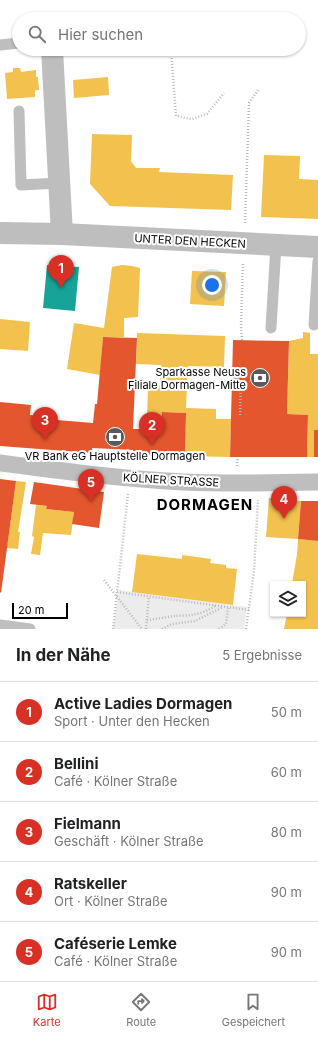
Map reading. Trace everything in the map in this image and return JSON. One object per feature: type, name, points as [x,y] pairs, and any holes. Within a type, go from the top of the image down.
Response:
[{"type":"street","points":[[52,56],[62,234]]},
{"type":"street","name":"UNTER DEN HECKEN","points":[[0,233],[62,234],[318,247]]},
{"type":"street","name":"KÖLNER STRASSE","points":[[0,463],[130,479],[235,484],[318,482]]},
{"type":"lane","points":[[0,45],[12,44]]},
{"type":"lane","points":[[19,111],[21,185],[59,183]]},
{"type":"lane","points":[[271,328],[276,245]]},
{"type":"lane","points":[[314,325],[318,261]]},
{"type":"lane","points":[[0,625],[30,629]]},
{"type":"path","points":[[172,56],[176,116],[192,119],[207,114],[224,93]]},
{"type":"path","points":[[244,244],[249,104],[258,90]]},
{"type":"path","points":[[242,287],[242,340]]},
{"type":"path","points":[[240,415],[241,384]]},
{"type":"path","points":[[113,629],[130,479]]},
{"type":"path","points":[[246,629],[254,571],[258,483]]},
{"type":"path","points":[[104,580],[142,629]]},
{"type":"path","points":[[117,592],[248,610]]},
{"type":"path","points":[[146,629],[149,596]]},
{"type":"path","points":[[147,620],[177,615],[191,615],[211,609],[215,606]]},
{"type":"path","points":[[162,629],[172,624],[194,621],[223,607]]},
{"type":"path","points":[[225,629],[228,608]]},
{"type":"path","points":[[219,629],[226,624]]},
{"type":"shaded area","points":[[119,590],[247,607],[244,629],[113,629]]},
{"type":"building: Wohnen","points":[[13,68],[20,68],[21,72],[36,70],[39,90],[35,90],[35,97],[7,99],[5,73],[13,72]]},
{"type":"building: Wohnen","points":[[108,77],[109,95],[74,98],[73,80]]},
{"type":"building: Wohnen","points":[[92,134],[132,135],[131,161],[136,168],[160,168],[159,172],[233,175],[231,210],[110,206],[90,184]]},
{"type":"building: Wohnen","points":[[264,155],[300,156],[299,179],[318,180],[318,219],[261,217]]},
{"type":"building: Wohnen","points":[[122,265],[140,268],[138,317],[124,318],[124,337],[103,337],[100,375],[67,369],[74,323],[104,328],[112,267]]},
{"type":"building: Wohnen","points":[[192,271],[226,272],[224,306],[190,304]]},
{"type":"building: Wohnen","points":[[0,319],[30,322],[28,351],[0,349]]},
{"type":"building: Wohnen","points":[[303,332],[310,333],[310,354],[318,354],[318,430],[314,430],[314,457],[307,457],[308,415],[287,414],[289,341],[303,338]]},
{"type":"building: Wohnen","points":[[137,333],[225,336],[224,367],[188,366],[186,408],[216,409],[216,419],[231,419],[230,457],[185,456],[186,413],[162,412],[161,419],[147,418],[148,385],[160,385],[161,365],[136,364]]},
{"type":"building: Wohnen","points":[[16,481],[26,482],[18,532],[20,532],[18,549],[7,548]]},
{"type":"building: Wohnen","points":[[269,498],[301,501],[298,539],[266,537]]},
{"type":"building: Wohnen","points":[[36,505],[47,506],[46,509],[74,512],[71,535],[43,533],[40,555],[31,554],[34,537],[32,536]]},
{"type":"building: Wohnen","points":[[298,539],[318,541],[318,629],[284,629],[286,617],[306,617],[306,581],[292,581]]},
{"type":"building: Wohnen","points":[[137,554],[182,559],[182,555],[211,559],[210,563],[226,565],[226,568],[237,569],[233,605],[132,592]]},
{"type":"building: Handel","points":[[103,337],[137,338],[133,429],[147,429],[147,418],[161,419],[162,412],[186,413],[185,456],[133,454],[133,450],[92,448],[92,453],[0,446],[0,402],[31,405],[30,415],[57,417],[57,420],[93,423],[95,404],[97,404]]},
{"type":"building: Handel","name":"Sparkasse Neuss Filiale Dormagen-Mitte","points":[[233,340],[289,341],[287,414],[308,415],[307,457],[230,457]]},
{"type":"building: Handel","points":[[314,430],[318,430],[318,457],[314,457]]},
{"type":"building: Handel","points":[[0,479],[16,481],[1,593],[0,592]]},
{"type":"building: Handel","points":[[34,482],[104,492],[99,528],[72,524],[74,512],[46,509],[47,506],[30,504]]},
{"type":"building: Handel","points":[[301,501],[318,501],[318,541],[298,539]]},
{"type":"building: Öffentlich","points":[[47,265],[79,267],[75,311],[43,308]]},
{"type":"place","name":"Active Ladies Dormagen","points":[[61,288]]},
{"type":"place","name":"Sparkasse Neuss Filiale Dormagen-Mitte","points":[[260,378]]},
{"type":"place","name":"VR Bank eG Hauptstelle Dormagen","points":[[115,437]]},
{"type":"place","name":"Fielmann","points":[[45,440]]},
{"type":"place","name":"Bellini","points":[[152,445]]},
{"type":"place","name":"Caféserie Lemke","points":[[91,502]]},
{"type":"place","name":"Ratskeller","points":[[284,519]]},
{"type":"district","name":"DORMAGEN","points":[[205,504]]}]
